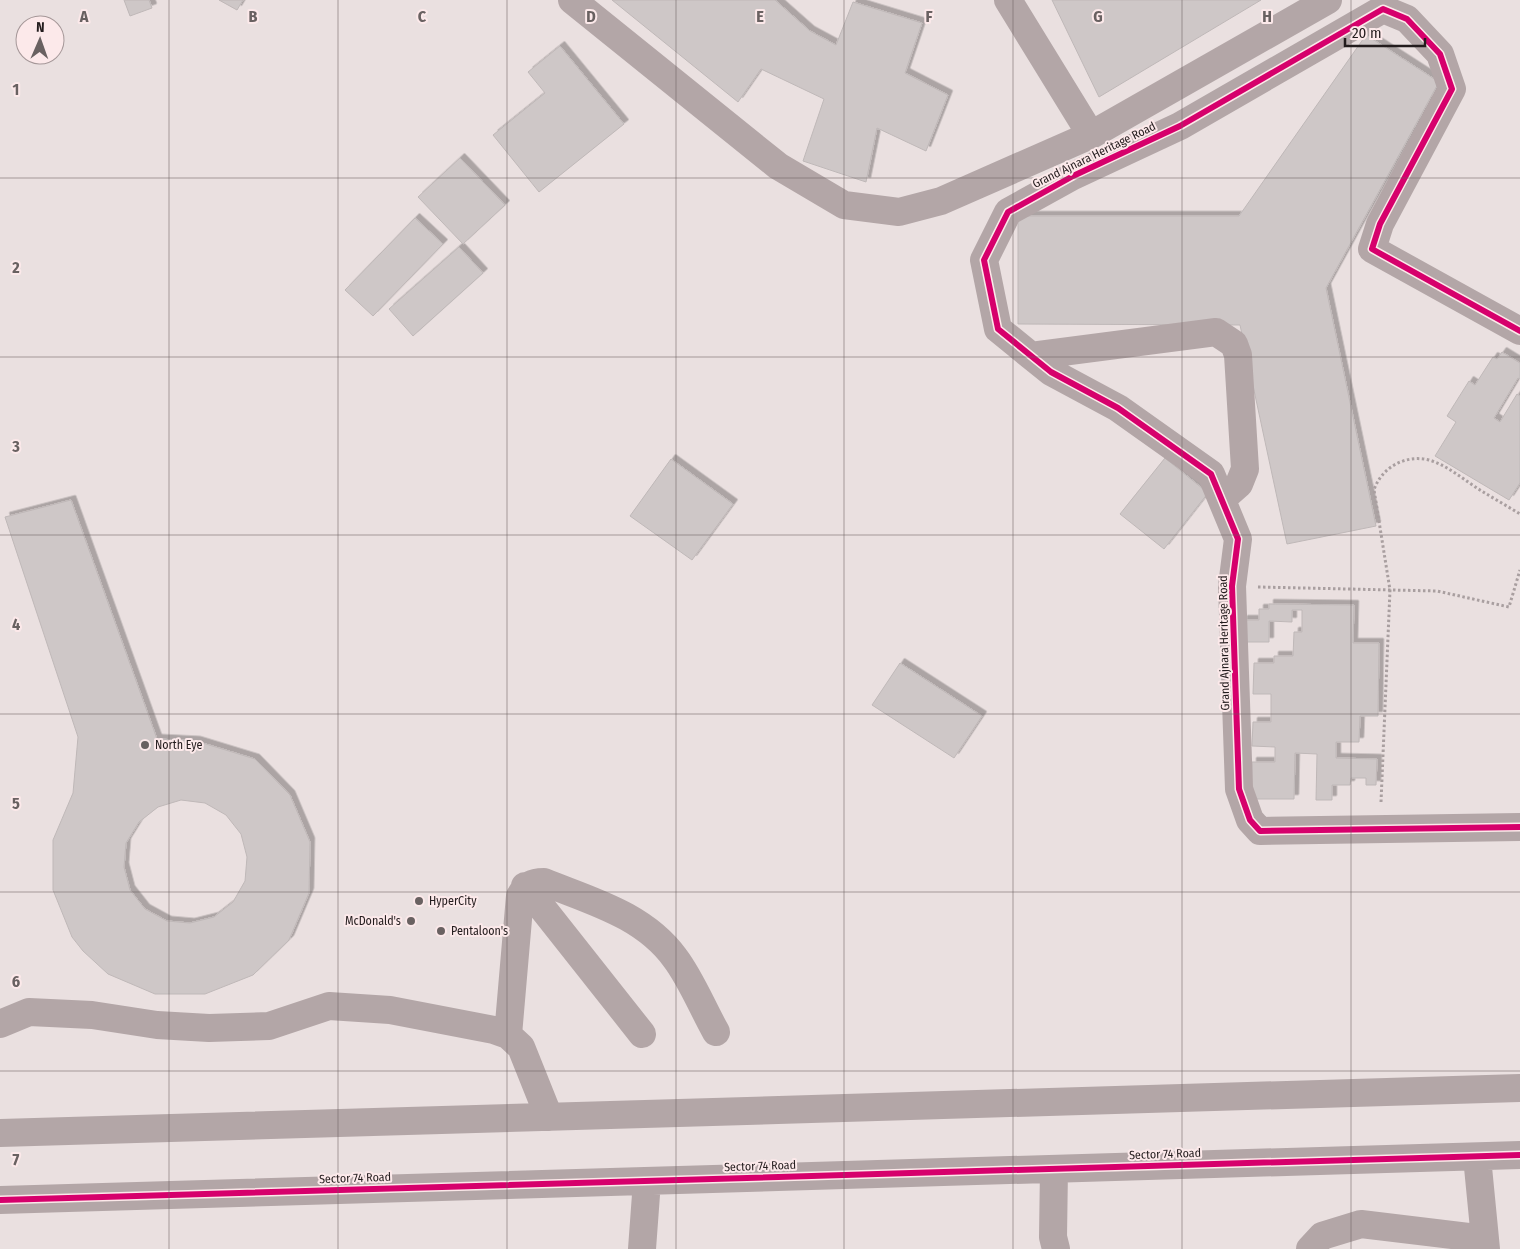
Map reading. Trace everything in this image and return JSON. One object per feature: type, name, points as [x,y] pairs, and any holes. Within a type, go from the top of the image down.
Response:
[{"type":"street","points":[[572,0],[778,166],[844,205],[899,212],[941,201],[1091,135],[1328,0]]},
{"type":"street","points":[[1008,0],[1091,135]]},
{"type":"street","name":"Grand Ajnara Heritage Road","points":[[1520,331],[1372,249],[1380,224],[1452,89],[1440,54],[1407,19],[1383,9],[1180,126],[1073,176],[1008,212],[984,260],[998,329],[1051,372],[1118,408],[1211,474],[1238,539],[1232,586],[1239,789],[1250,820],[1260,831],[1520,827]]},
{"type":"street","points":[[1031,356],[1216,332],[1234,344],[1238,355],[1246,469],[1239,484],[1222,499]]},
{"type":"street","points":[[508,1035],[520,896],[525,886],[535,882],[544,882],[609,907],[643,926],[675,958],[716,1032]]},
{"type":"street","points":[[525,886],[642,1034]]},
{"type":"street","points":[[0,1024],[28,1012],[92,1015],[157,1025],[209,1028],[269,1026],[329,1006],[390,1010],[494,1030],[508,1035],[521,1048],[549,1117]]},
{"type":"street","points":[[0,1133],[1520,1088]]},
{"type":"street","name":"Sector 74 Road","points":[[0,1200],[1520,1155]]},
{"type":"street","points":[[1310,1249],[1322,1236],[1361,1224],[1486,1244],[1477,1156]]},
{"type":"street","points":[[1054,1169],[1053,1236],[1056,1249]]},
{"type":"street","points":[[642,1249],[647,1180]]},
{"type":"path","points":[[1380,829],[1390,590],[1374,490],[1378,478],[1389,466],[1407,460],[1428,460],[1444,467],[1520,514]]},
{"type":"path","points":[[1232,586],[1436,592],[1509,607],[1520,570]]},
{"type":"building","points":[[124,0],[149,0],[152,8],[130,16]]},
{"type":"building","points":[[219,0],[243,0],[237,10]]},
{"type":"building","points":[[612,0],[775,0],[810,31],[836,45],[853,2],[922,23],[905,73],[948,95],[926,151],[877,128],[866,182],[803,161],[824,99],[761,69],[738,102]]},
{"type":"building","points":[[1052,0],[1261,0],[1099,97]]},
{"type":"building","points":[[1366,35],[1439,82],[1326,288],[1376,526],[1287,544],[1240,325],[1018,324],[1018,216],[1239,216]]},
{"type":"building","points":[[560,46],[624,124],[539,192],[493,135],[545,93],[528,72]]},
{"type":"building","points":[[460,158],[505,205],[463,244],[418,197]]},
{"type":"building","points":[[415,218],[443,244],[373,316],[345,290]]},
{"type":"building","points":[[459,247],[483,273],[413,336],[389,309]]},
{"type":"building","points":[[1502,352],[1520,363],[1520,379],[1518,378],[1494,418],[1500,422],[1517,394],[1520,396],[1520,483],[1509,500],[1435,456],[1456,422],[1447,416],[1469,381],[1475,385],[1493,357],[1497,359]]},
{"type":"building","points":[[1165,458],[1208,493],[1164,549],[1120,514]]},
{"type":"building","points":[[671,459],[733,504],[692,560],[630,516]]},
{"type":"building","name":"North Eye","points":[[71,500],[157,739],[196,741],[255,759],[290,795],[310,842],[309,893],[289,940],[253,975],[205,994],[155,994],[108,974],[83,951],[72,937],[53,890],[53,840],[73,793],[78,737],[5,517]],"holes":[[[181,800],[205,803],[226,815],[241,834],[247,857],[245,881],[233,902],[214,917],[190,923],[167,921],[145,909],[130,890],[124,867],[126,843],[139,822],[158,807]]]},
{"type":"building","points":[[1269,604],[1354,605],[1353,643],[1379,643],[1378,716],[1360,716],[1359,742],[1336,742],[1336,758],[1377,759],[1376,785],[1366,785],[1366,778],[1351,778],[1350,785],[1332,785],[1332,800],[1316,800],[1317,754],[1295,753],[1294,799],[1252,799],[1252,762],[1275,762],[1275,747],[1252,746],[1253,722],[1271,722],[1271,694],[1253,694],[1254,663],[1274,663],[1274,656],[1293,656],[1294,632],[1302,632],[1302,610],[1292,610],[1292,622],[1269,621],[1269,642],[1242,642],[1243,620],[1259,620],[1259,609],[1269,609]]},
{"type":"building","points":[[900,663],[982,716],[954,758],[872,705]]},
{"type":"cycle path","points":[[1520,331],[1372,249],[1380,224],[1452,89],[1440,54],[1407,19],[1383,9],[1180,126],[1073,176],[1008,212],[984,260],[998,329],[1051,372],[1118,408],[1211,474],[1238,539],[1232,586],[1239,789],[1250,820],[1260,831],[1520,827]]},
{"type":"cycle path","points":[[0,1200],[1520,1155]]},
{"type":"place","name":"North Eye","points":[[145,745]]},
{"type":"place","name":"HyperCity","points":[[419,901]]},
{"type":"place","name":"McDonald's","points":[[411,921]]},
{"type":"place","name":"Pentaloon's","points":[[441,931]]}]
